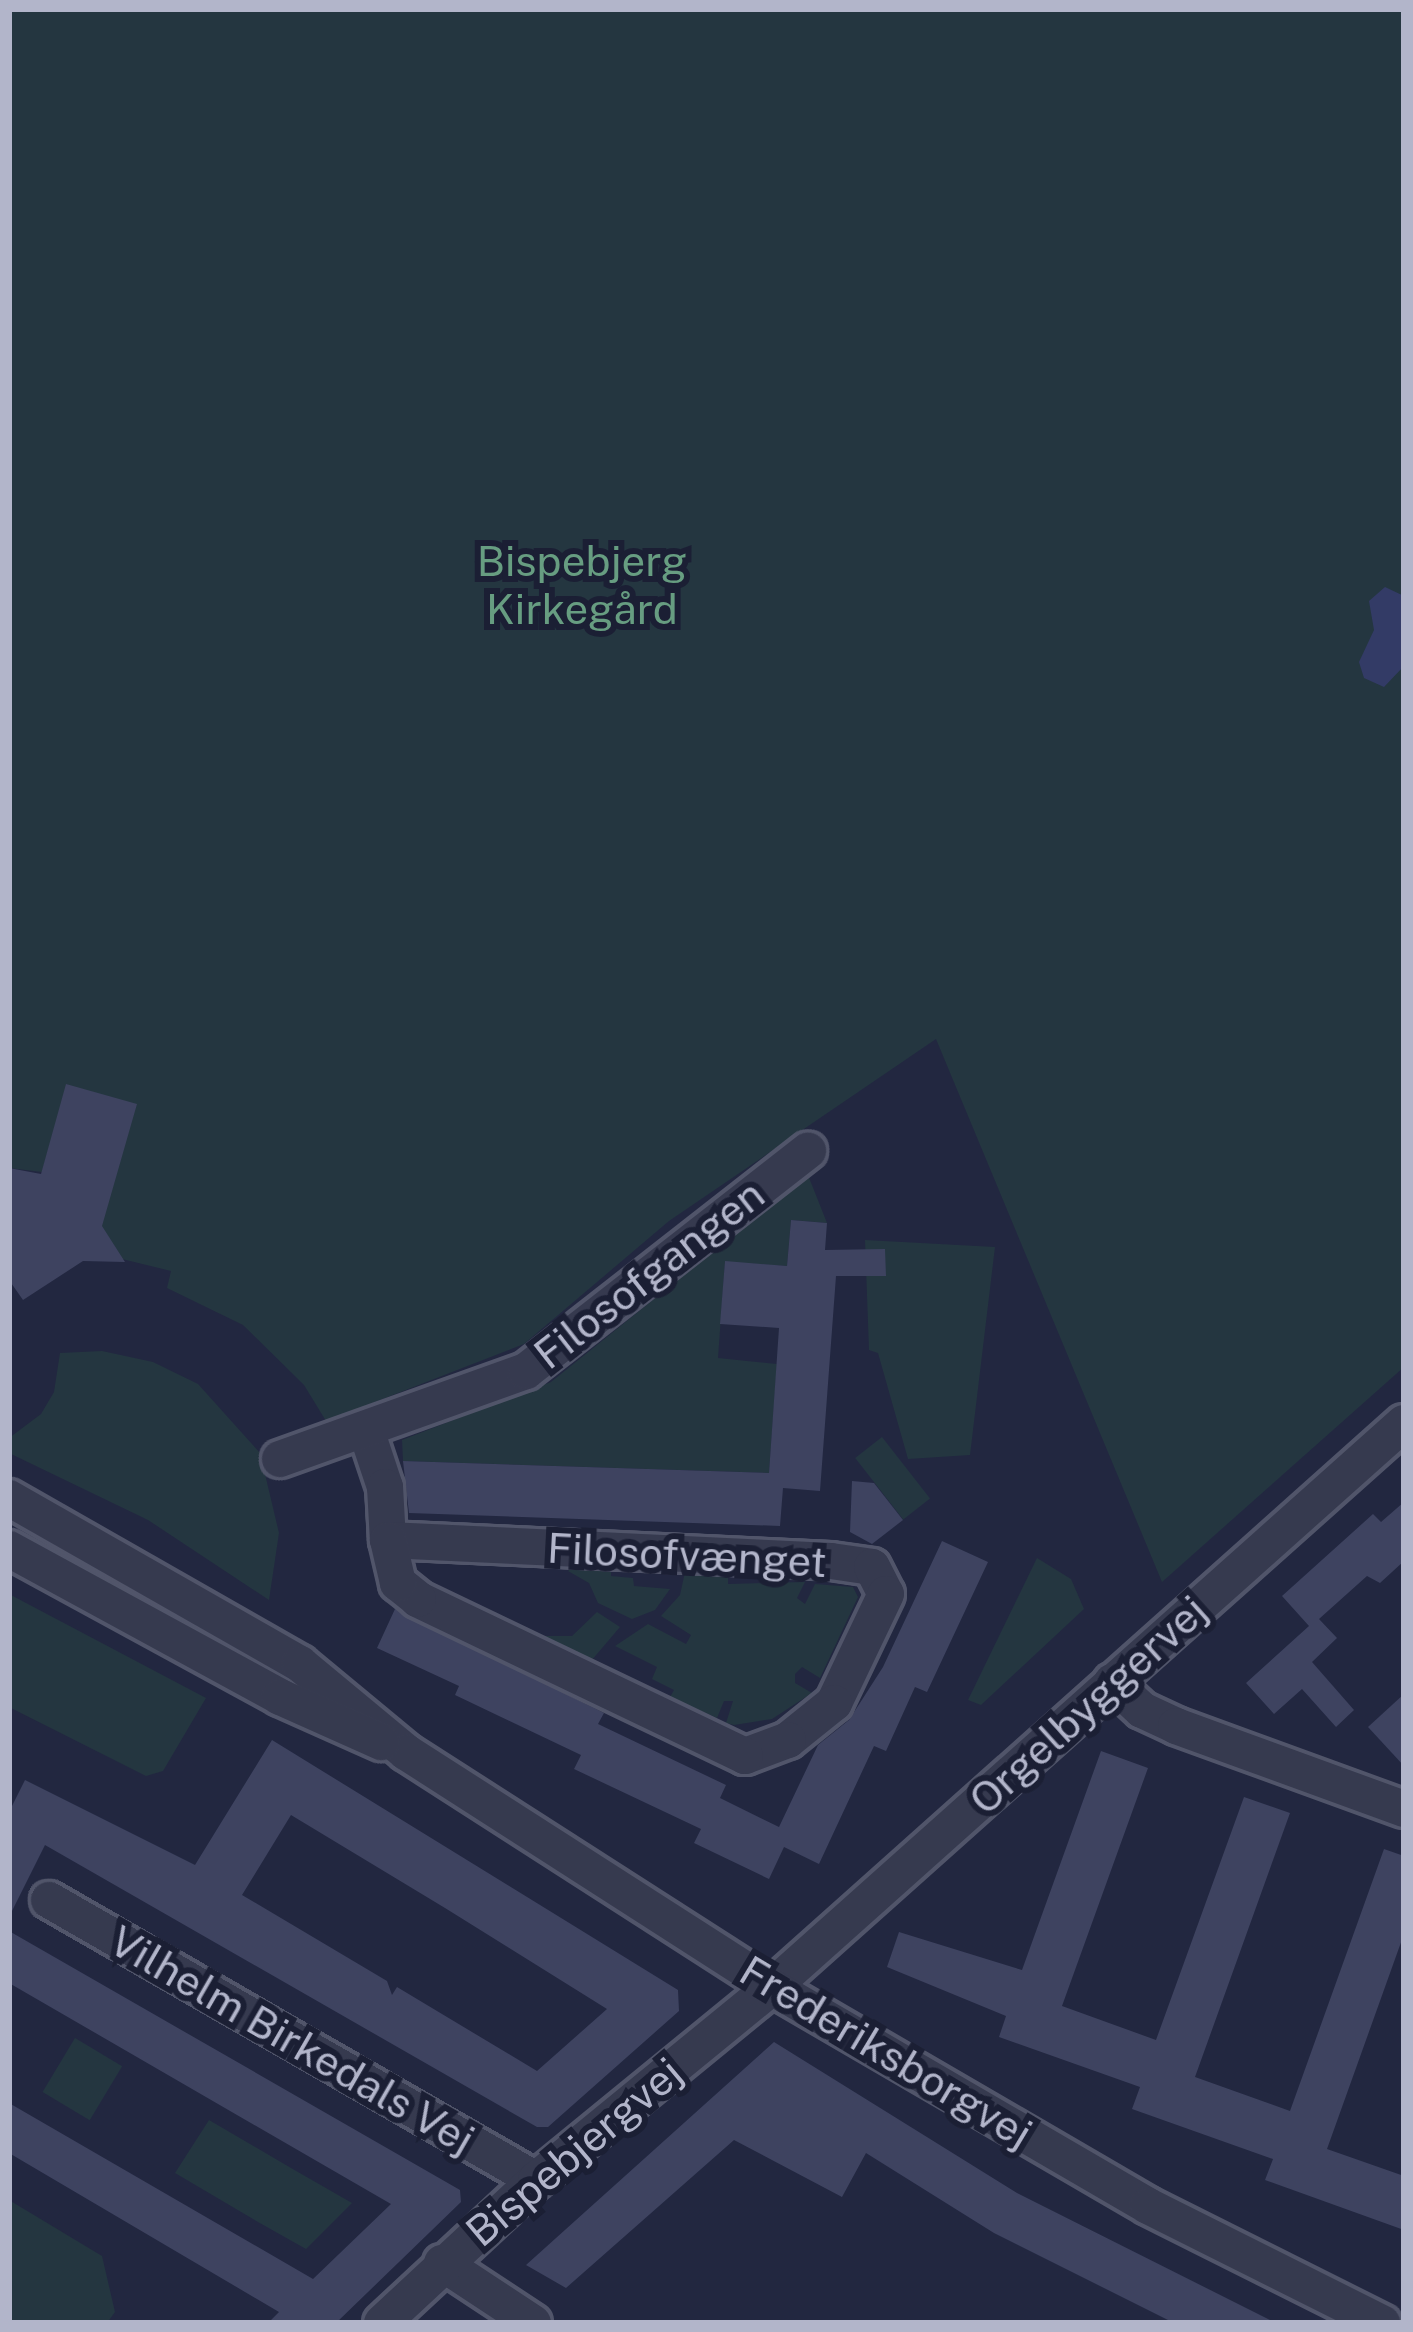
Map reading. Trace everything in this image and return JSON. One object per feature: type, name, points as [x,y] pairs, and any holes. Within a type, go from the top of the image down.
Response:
[{"type":"street","name":"Filosofgangen","points":[[280,1460],[526,1371],[808,1151]]},
{"type":"street","name":"Orgelbyggervej","points":[[772,1987],[1404,1423]]},
{"type":"street","name":"Filosofvænget","points":[[366,1430],[386,1487],[388,1540],[398,1583],[418,1599],[745,1756],[788,1740],[834,1703],[886,1594],[872,1567],[831,1561],[388,1540]]},
{"type":"street","name":"Frederiksborgvej","points":[[9,1502],[53,1521],[300,1664],[406,1752],[772,1987],[1148,2206],[1382,2323]]},
{"type":"street","name":"Frederiksborgvej","points":[[9,1549],[280,1697],[406,1752]]},
{"type":"street","points":[[1112,1682],[1142,1710],[1176,1726],[1404,1809]]},
{"type":"street","name":"Vilhelm Birkedals Vej","points":[[49,1900],[536,2180]]},
{"type":"street","name":"Bispebjergvej","points":[[382,2323],[536,2180],[772,1987]]},
{"type":"street","points":[[442,2263],[533,2323]]},
{"type":"green space","name":"Bispebjerg Kirkegård","points":[[9,9],[1404,9],[1404,1367],[1162,1582],[936,1039],[669,1221],[524,1344],[326,1421],[304,1385],[243,1325],[167,1288],[171,1271],[118,1258],[101,1228],[67,1084],[42,1172],[9,1168]]},
{"type":"green space","points":[[808,1175],[827,1223],[791,1220],[787,1266],[725,1262],[718,1358],[777,1364],[769,1473],[403,1461],[402,1440],[551,1382]]},
{"type":"green space","points":[[865,1240],[995,1247],[970,1455],[908,1459],[878,1353],[869,1350]]},
{"type":"green space","points":[[102,1351],[153,1362],[198,1384],[260,1453],[279,1533],[269,1600],[148,1520],[9,1453],[9,1438],[41,1414],[54,1392],[60,1353]]},
{"type":"green space","points":[[882,1437],[930,1498],[903,1519],[855,1458]]},
{"type":"green space","points":[[1037,1558],[1071,1579],[1084,1609],[981,1705],[968,1700]]},
{"type":"green space","points":[[577,1564],[611,1567],[611,1576],[633,1578],[634,1586],[670,1589],[655,1610],[632,1619],[598,1603],[589,1583],[568,1571]]},
{"type":"green space","points":[[685,1572],[728,1575],[728,1584],[805,1582],[797,1598],[805,1604],[815,1584],[853,1587],[858,1597],[820,1678],[802,1667],[795,1674],[795,1683],[812,1693],[772,1719],[734,1725],[726,1723],[733,1701],[724,1701],[717,1718],[670,1697],[674,1690],[652,1679],[657,1667],[615,1646],[648,1624],[686,1644],[691,1635],[661,1616],[680,1595]]},
{"type":"green space","points":[[9,1594],[206,1698],[163,1771],[146,1776],[9,1707]]},
{"type":"green space","points":[[597,1612],[620,1627],[591,1661],[537,1636],[572,1636]]},
{"type":"green space","points":[[75,2038],[122,2066],[90,2120],[43,2092]]},
{"type":"green space","points":[[209,2120],[352,2203],[306,2249],[258,2222],[175,2173]]},
{"type":"green space","points":[[9,2200],[102,2256],[115,2312],[107,2323],[9,2323]]},
{"type":"water","points":[[1385,587],[1404,596],[1404,666],[1384,687],[1364,678],[1359,662],[1374,630],[1369,601]]},
{"type":"building","points":[[66,1084],[137,1104],[102,1226],[125,1262],[83,1261],[23,1300],[9,1280],[9,1168],[41,1174]]},
{"type":"building","points":[[791,1220],[827,1223],[825,1250],[885,1249],[886,1276],[836,1276],[820,1491],[783,1488],[780,1526],[409,1513],[403,1461],[769,1473],[779,1328],[720,1324],[725,1261],[787,1266]]},
{"type":"building","points":[[852,1481],[874,1483],[903,1520],[872,1544],[850,1532]]},
{"type":"building","points":[[1404,1502],[1404,1561],[1380,1583],[1367,1576],[1319,1619],[1337,1638],[1312,1662],[1354,1710],[1336,1727],[1302,1689],[1274,1714],[1246,1683],[1309,1626],[1282,1596],[1373,1514],[1381,1522]]},
{"type":"building","points":[[942,1541],[988,1562],[927,1692],[915,1687],[886,1751],[874,1746],[819,1864],[784,1847],[769,1879],[694,1843],[701,1829],[574,1769],[581,1755],[455,1695],[459,1686],[377,1648],[395,1609],[604,1713],[598,1724],[726,1785],[720,1798],[779,1827],[818,1745],[849,1720],[883,1667]]},
{"type":"building","points":[[1404,1694],[1404,1766],[1368,1727]]},
{"type":"building","points":[[272,1740],[678,1990],[679,2011],[548,2127],[537,2127],[45,1845],[9,1917],[9,1812],[25,1780],[195,1865]],"holes":[[[291,1815],[607,2009],[537,2071],[397,1987],[392,1995],[387,1981],[242,1895]]]},
{"type":"building","points":[[1101,1751],[1148,1768],[1062,2006],[1156,2040],[1244,1797],[1290,1813],[1195,2077],[1290,2111],[1384,1849],[1404,1856],[1404,1934],[1327,2149],[1404,2176],[1404,2230],[1265,2180],[1273,2159],[1132,2109],[1140,2087],[999,2037],[1006,2016],[887,1967],[899,1932],[1022,1970]]},
{"type":"building","points":[[9,1931],[460,2190],[461,2202],[336,2323],[268,2323],[279,2312],[9,2153],[9,2103],[313,2279],[391,2204],[9,1983]]},
{"type":"building","points":[[774,2042],[1017,2193],[1276,2323],[1174,2323],[994,2233],[866,2153],[842,2197],[734,2140],[566,2288],[526,2265]]}]
